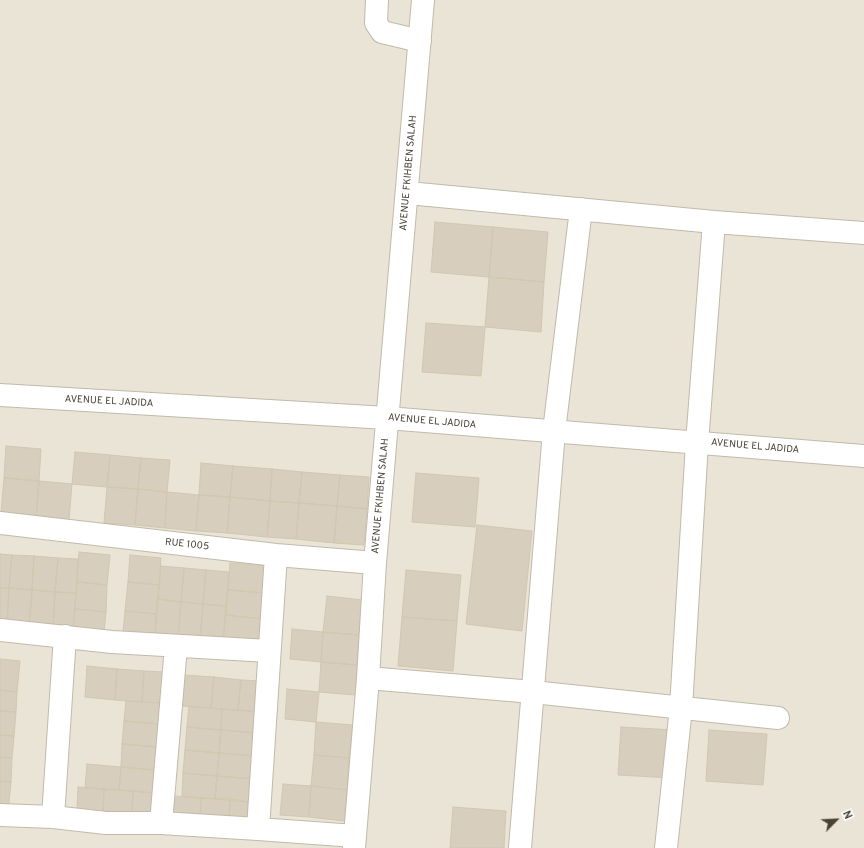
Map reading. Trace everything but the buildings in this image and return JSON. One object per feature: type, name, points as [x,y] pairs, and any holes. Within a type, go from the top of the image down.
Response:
[{"type":"street","points":[[377,0],[376,23],[382,32],[420,41]]},
{"type":"street","name":"AVENUE FKIHBEN SALAH","points":[[355,842],[368,678],[375,563],[408,193],[423,0]]},
{"type":"street","points":[[408,193],[714,222],[864,232]]},
{"type":"street","points":[[520,848],[554,431],[581,209]]},
{"type":"street","points":[[666,848],[681,708],[697,443],[714,222]]},
{"type":"street","name":"AVENUE EL JADIDA","points":[[0,395],[387,418],[864,456]]},
{"type":"street","name":"RUE 1005","points":[[0,523],[276,555],[375,563]]},
{"type":"street","points":[[258,829],[276,555]]},
{"type":"street","points":[[0,630],[112,642],[269,651]]},
{"type":"street","points":[[53,817],[65,636]]},
{"type":"street","points":[[160,823],[176,646]]},
{"type":"street","points":[[368,678],[532,692],[778,718]]},
{"type":"street","points":[[0,815],[53,817],[106,822],[160,823],[258,829],[355,842]]},
{"type":"shaded area","points":[[0,0],[864,0],[864,848],[0,848]]}]
